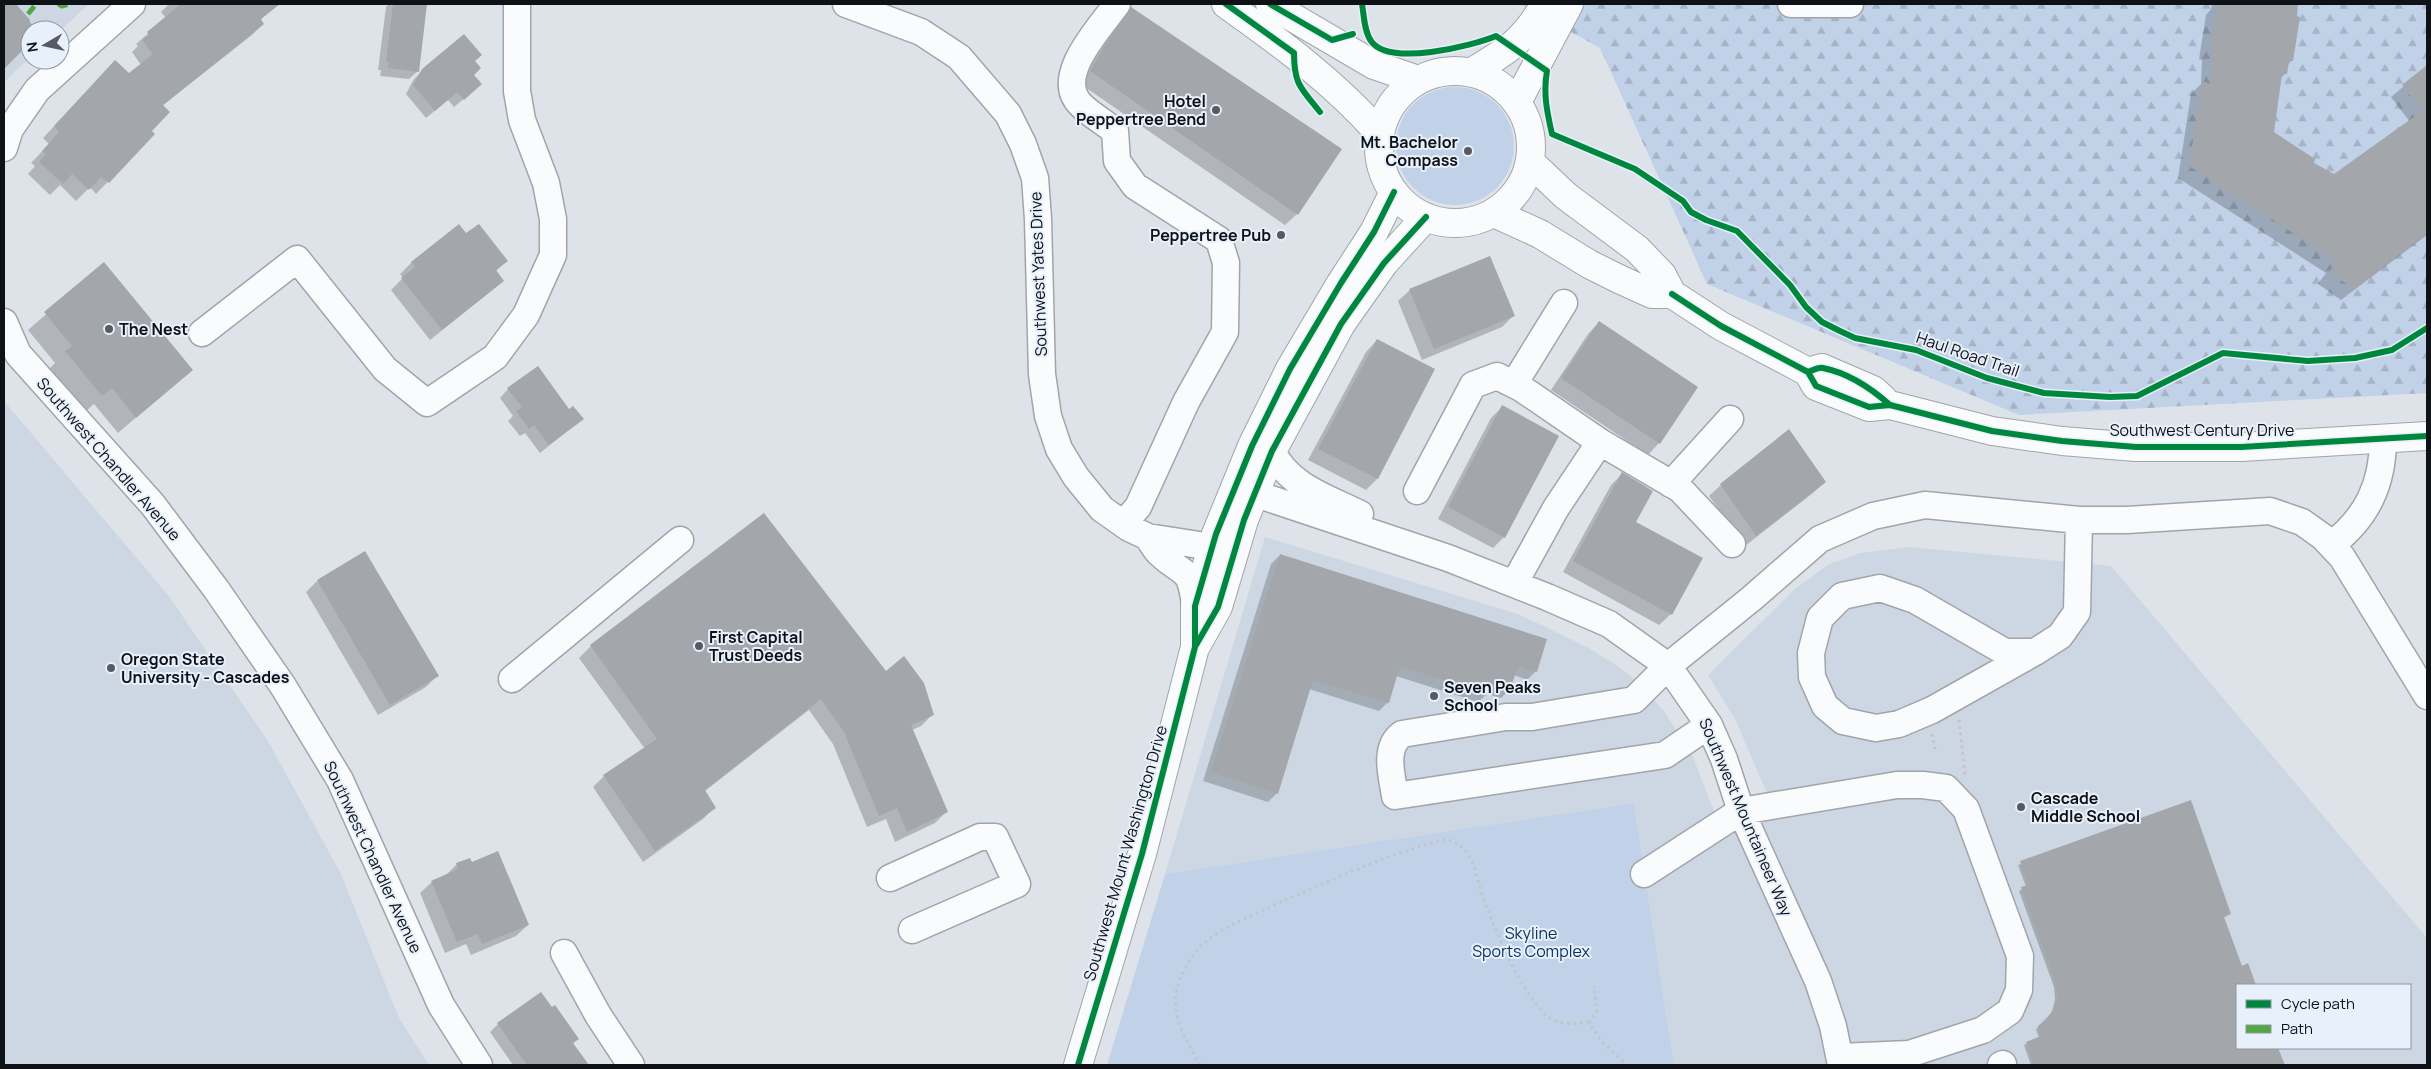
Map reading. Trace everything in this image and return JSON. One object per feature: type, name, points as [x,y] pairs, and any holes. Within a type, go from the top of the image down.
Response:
[{"type":"main road","points":[[1226,4],[1316,71],[1351,101],[1380,134]]},
{"type":"main road","points":[[1270,4],[1374,65],[1418,80]]},
{"type":"main road","points":[[1472,72],[1512,47],[1536,20],[1545,4]]},
{"type":"main road","points":[[1517,102],[1569,4]]},
{"type":"main road","points":[[1453,70],[1472,72],[1490,78],[1505,89],[1517,102],[1527,121],[1530,134],[1530,162],[1523,182],[1510,199],[1494,212],[1472,221],[1449,223],[1426,217],[1409,207],[1394,192],[1384,174],[1380,154],[1380,134],[1387,112],[1400,94],[1418,80],[1435,73],[1453,70]]},
{"type":"main road","name":"Southwest Century Drive","points":[[1530,162],[1566,196],[1637,249],[1662,275],[1672,294],[1721,326],[1808,372],[1822,368],[1850,379],[1873,390],[1890,405],[1992,430],[2062,441],[2136,447],[2241,446],[2427,436]]},
{"type":"main road","name":"Southwest Mount Washington Drive","points":[[1195,647],[1218,607],[1244,520],[1245,490],[1290,369],[1374,232],[1394,192]]},
{"type":"main road","name":"Southwest Century Drive","points":[[1494,212],[1540,234],[1618,279],[1652,294],[1672,294]]},
{"type":"main road","name":"Southwest Mount Washington Drive","points":[[1078,1065],[1142,854],[1195,647],[1195,606],[1212,547],[1245,490],[1272,451],[1340,324],[1384,264],[1426,217]]},
{"type":"street","points":[[4,148],[10,129],[37,90],[132,4]]},
{"type":"street","points":[[202,333],[297,258],[385,369],[426,403],[495,356],[526,315],[552,255],[551,210],[546,183],[522,120],[517,91],[517,4]]},
{"type":"street","name":"Southwest Yates Drive","points":[[846,4],[920,32],[959,57],[1008,114],[1023,144],[1035,178],[1038,218],[1042,374],[1048,416],[1059,449],[1076,477],[1102,509],[1123,524],[1148,537],[1212,547]]},
{"type":"street","points":[[1116,4],[1077,60],[1070,82],[1079,104],[1115,130],[1117,161],[1135,186],[1219,240],[1226,264],[1225,332],[1186,402],[1138,507],[1123,524]]},
{"type":"street","points":[[1791,4],[1850,4]]},
{"type":"street","points":[[1514,384],[1564,303]]},
{"type":"street","name":"Southwest Chandler Avenue","points":[[4,322],[18,354],[153,505],[216,589],[283,686],[340,780],[441,1005],[479,1065]]},
{"type":"street","points":[[1418,491],[1473,385],[1497,376],[1514,384],[1600,442],[1680,488],[1732,544]]},
{"type":"street","points":[[1671,484],[1730,419]]},
{"type":"street","points":[[2331,546],[2342,537],[2364,512],[2374,493],[2380,477],[2383,439]]},
{"type":"street","points":[[1514,584],[1556,508],[1600,442]]},
{"type":"street","name":"Southwest Mountaineer Way","points":[[1272,451],[1278,464],[1299,484],[1448,558]]},
{"type":"street","name":"Southwest Mountaineer Way","points":[[1245,490],[1448,558],[1514,584],[1609,624],[1668,666],[1709,725],[1724,759],[1741,811],[1818,981],[1833,1026],[1841,1061]]},
{"type":"street","points":[[1709,725],[1665,755],[1395,796],[1390,762],[1396,739],[1402,734],[1506,717],[1532,717],[1634,700],[1668,666],[1751,599],[1820,539],[1873,516],[1925,505],[2079,520],[2127,520],[2270,511],[2302,522],[2342,557],[2427,696]]},
{"type":"street","points":[[2035,652],[2005,652],[1915,600],[1880,588],[1842,596],[1820,618],[1811,653],[1812,676],[1825,706],[1843,721],[1876,728],[1899,724],[1932,710],[2035,652],[2060,636],[2076,612],[2079,520]]},
{"type":"street","name":"Southwest Yates Drive","points":[[1148,537],[1159,553],[1185,571],[1193,591],[1195,606]]},
{"type":"street","points":[[512,679],[680,540]]},
{"type":"street","points":[[1644,874],[1741,811],[1896,785],[1923,784],[1946,788],[1966,809],[2020,956],[2020,990],[2010,1011],[1983,1030],[1909,1054],[1841,1061]]},
{"type":"street","points":[[890,878],[980,837],[995,837],[1017,884],[912,930]]},
{"type":"street","points":[[564,953],[598,1015],[631,1065]]},
{"type":"path","points":[[1960,716],[1965,776]]},
{"type":"path","points":[[1200,1065],[1178,1021],[1175,995],[1180,979],[1206,942],[1247,917],[1357,869],[1413,847],[1447,839],[1466,849],[1497,934],[1516,972],[1534,1001],[1553,1020],[1566,1023],[1589,1023]]},
{"type":"path","points":[[1589,1023],[1597,1011],[1594,986]]},
{"type":"path","points":[[1589,1023],[1602,1042],[1627,1065]]},
{"type":"shaded area","points":[[4,4],[89,4],[70,22],[70,20],[20,20],[20,67],[4,82]]},
{"type":"shaded area","name":"Oregon State University - Cascades","points":[[4,401],[168,595],[268,741],[341,874],[399,1018],[429,1065],[4,1065]]},
{"type":"shaded area","name":"Cascade Middle School","points":[[1265,537],[1518,614],[1587,647],[1618,666],[1638,682],[1664,711],[1693,757],[1714,811],[1767,793],[1735,719],[1708,675],[1795,589],[1829,564],[1860,553],[1910,547],[2111,566],[2427,938],[2427,1065],[1674,1065],[1634,803],[1165,874]]},
{"type":"green space","points":[[1520,4],[2427,4],[2427,393],[2019,415],[1707,284],[1600,48]]},
{"type":"green space","points":[[1455,87],[1478,91],[1497,104],[1510,123],[1514,146],[1510,169],[1497,188],[1478,201],[1455,205],[1432,201],[1413,188],[1400,169],[1396,146],[1400,123],[1413,104],[1432,91]]},
{"type":"green space","name":"Skyline Sports Complex","points":[[1634,803],[1674,1065],[1107,1065],[1165,874]]},
{"type":"building","points":[[4,4],[16,4],[30,20],[20,20],[20,53],[4,69]]},
{"type":"building","points":[[181,4],[280,4],[261,19],[264,24],[163,105],[170,112],[152,131],[155,134],[109,183],[101,177],[89,190],[72,174],[63,184],[39,162],[46,154],[42,151],[59,132],[54,126],[115,60],[129,73],[153,54],[142,40],[149,35],[147,32]]},
{"type":"building","points":[[393,4],[427,4],[419,72],[388,68],[389,62],[386,62]]},
{"type":"building","points":[[2217,4],[2298,4],[2297,16],[2300,17],[2293,61],[2289,61],[2287,74],[2282,74],[2274,132],[2315,159],[2314,163],[2334,174],[2422,111],[2402,85],[2427,65],[2427,234],[2354,289],[2329,272],[2337,261],[2189,166],[2202,81],[2211,84],[2213,49],[2210,48]]},
{"type":"building","name":"Hotel Peppertree Bend","points":[[1131,7],[1342,149],[1298,215],[1090,71]]},
{"type":"building","points":[[464,34],[482,55],[475,61],[481,68],[474,75],[482,84],[464,100],[457,92],[435,111],[413,85],[422,69]]},
{"type":"building","points":[[459,224],[466,233],[479,224],[508,261],[496,270],[504,281],[442,330],[401,278],[415,267],[411,262]]},
{"type":"building","points":[[1490,256],[1515,316],[1434,349],[1409,289]]},
{"type":"building","name":"The Nest","points":[[104,262],[193,370],[136,418],[112,388],[102,396],[65,351],[72,346],[44,312]]},
{"type":"building","points":[[1599,321],[1698,387],[1660,444],[1561,378]]},
{"type":"building","points":[[1377,339],[1435,369],[1378,479],[1318,449]]},
{"type":"building","points":[[538,366],[569,409],[573,406],[584,419],[549,445],[534,425],[529,429],[516,411],[522,407],[507,388]]},
{"type":"building","points":[[1502,405],[1559,436],[1505,538],[1448,507]]},
{"type":"building","points":[[1789,429],[1826,482],[1756,536],[1720,484]]},
{"type":"building","points":[[1622,472],[1653,491],[1636,522],[1703,558],[1672,615],[1573,561]]},
{"type":"building","points":[[764,513],[886,671],[904,656],[924,683],[934,715],[911,725],[948,812],[907,832],[897,808],[879,816],[844,732],[821,699],[705,790],[716,808],[655,851],[603,775],[657,739],[590,645]]},
{"type":"building","points":[[365,551],[439,676],[390,705],[317,580]]},
{"type":"building","points":[[1280,554],[1547,639],[1537,672],[1518,666],[1510,690],[1491,684],[1488,694],[1400,666],[1389,703],[1313,680],[1278,794],[1211,772]]},
{"type":"building","points":[[2191,800],[2231,914],[2224,917],[2242,966],[2248,963],[2256,984],[2236,984],[2236,1049],[2278,1049],[2285,1065],[2034,1065],[2026,1042],[2041,1036],[2038,1026],[2047,1019],[2054,1008],[2057,996],[2056,984],[2021,887],[2028,885],[2020,861]]},
{"type":"building","points":[[498,851],[529,925],[482,944],[478,934],[457,942],[431,881],[458,869],[456,863],[470,858],[472,862]]},
{"type":"building","points":[[541,992],[552,1007],[555,1005],[579,1039],[573,1043],[589,1065],[527,1065],[497,1023]]},
{"type":"marked path","points":[[28,14],[36,4]]},
{"type":"marked path","points":[[58,4],[62,6],[70,4]]},
{"type":"cycle path","points":[[1226,4],[1294,53],[1295,72],[1300,86],[1320,112]]},
{"type":"cycle path","points":[[1270,4],[1332,40],[1353,34]]},
{"type":"cycle path","name":"Haul Road Trail","points":[[1362,4],[1366,28],[1371,41],[1381,49],[1395,53],[1431,52],[1451,49],[1496,36],[1547,71],[1547,110],[1552,134],[1635,169],[1683,201],[1691,212],[1706,220],[1737,231],[1790,285],[1806,307],[1822,322],[1855,338],[1916,350],[1987,378],[2044,393],[2110,397],[2137,396],[2223,353],[2308,361],[2355,358],[2392,350],[2427,328]]},
{"type":"cycle path","points":[[1078,1065],[1142,854],[1195,647],[1195,606],[1216,534],[1252,446],[1290,369],[1374,232],[1394,192]]},
{"type":"cycle path","points":[[1196,645],[1218,607],[1244,520],[1272,451],[1341,324],[1384,263],[1426,217]]},
{"type":"cycle path","points":[[1672,294],[1721,326],[1808,372],[1816,386],[1869,407],[1890,405],[1992,431],[2062,441],[2136,447],[2241,447],[2427,436]]},
{"type":"cycle path","points":[[1808,372],[1821,368],[1832,370],[1867,388],[1890,405]]},
{"type":"place","name":"Hotel Peppertree Bend","points":[[1216,110]]},
{"type":"place","name":"Mt. Bachelor Compass","points":[[1468,151]]},
{"type":"place","name":"Peppertree Pub","points":[[1281,235]]},
{"type":"place","name":"The Nest","points":[[109,329]]},
{"type":"place","name":"First Capital Trust Deeds","points":[[699,646]]},
{"type":"place","name":"Oregon State University - Cascades","points":[[111,668]]},
{"type":"place","name":"Seven Peaks School","points":[[1434,696]]},
{"type":"place","name":"Cascade Middle School","points":[[2021,807]]}]
